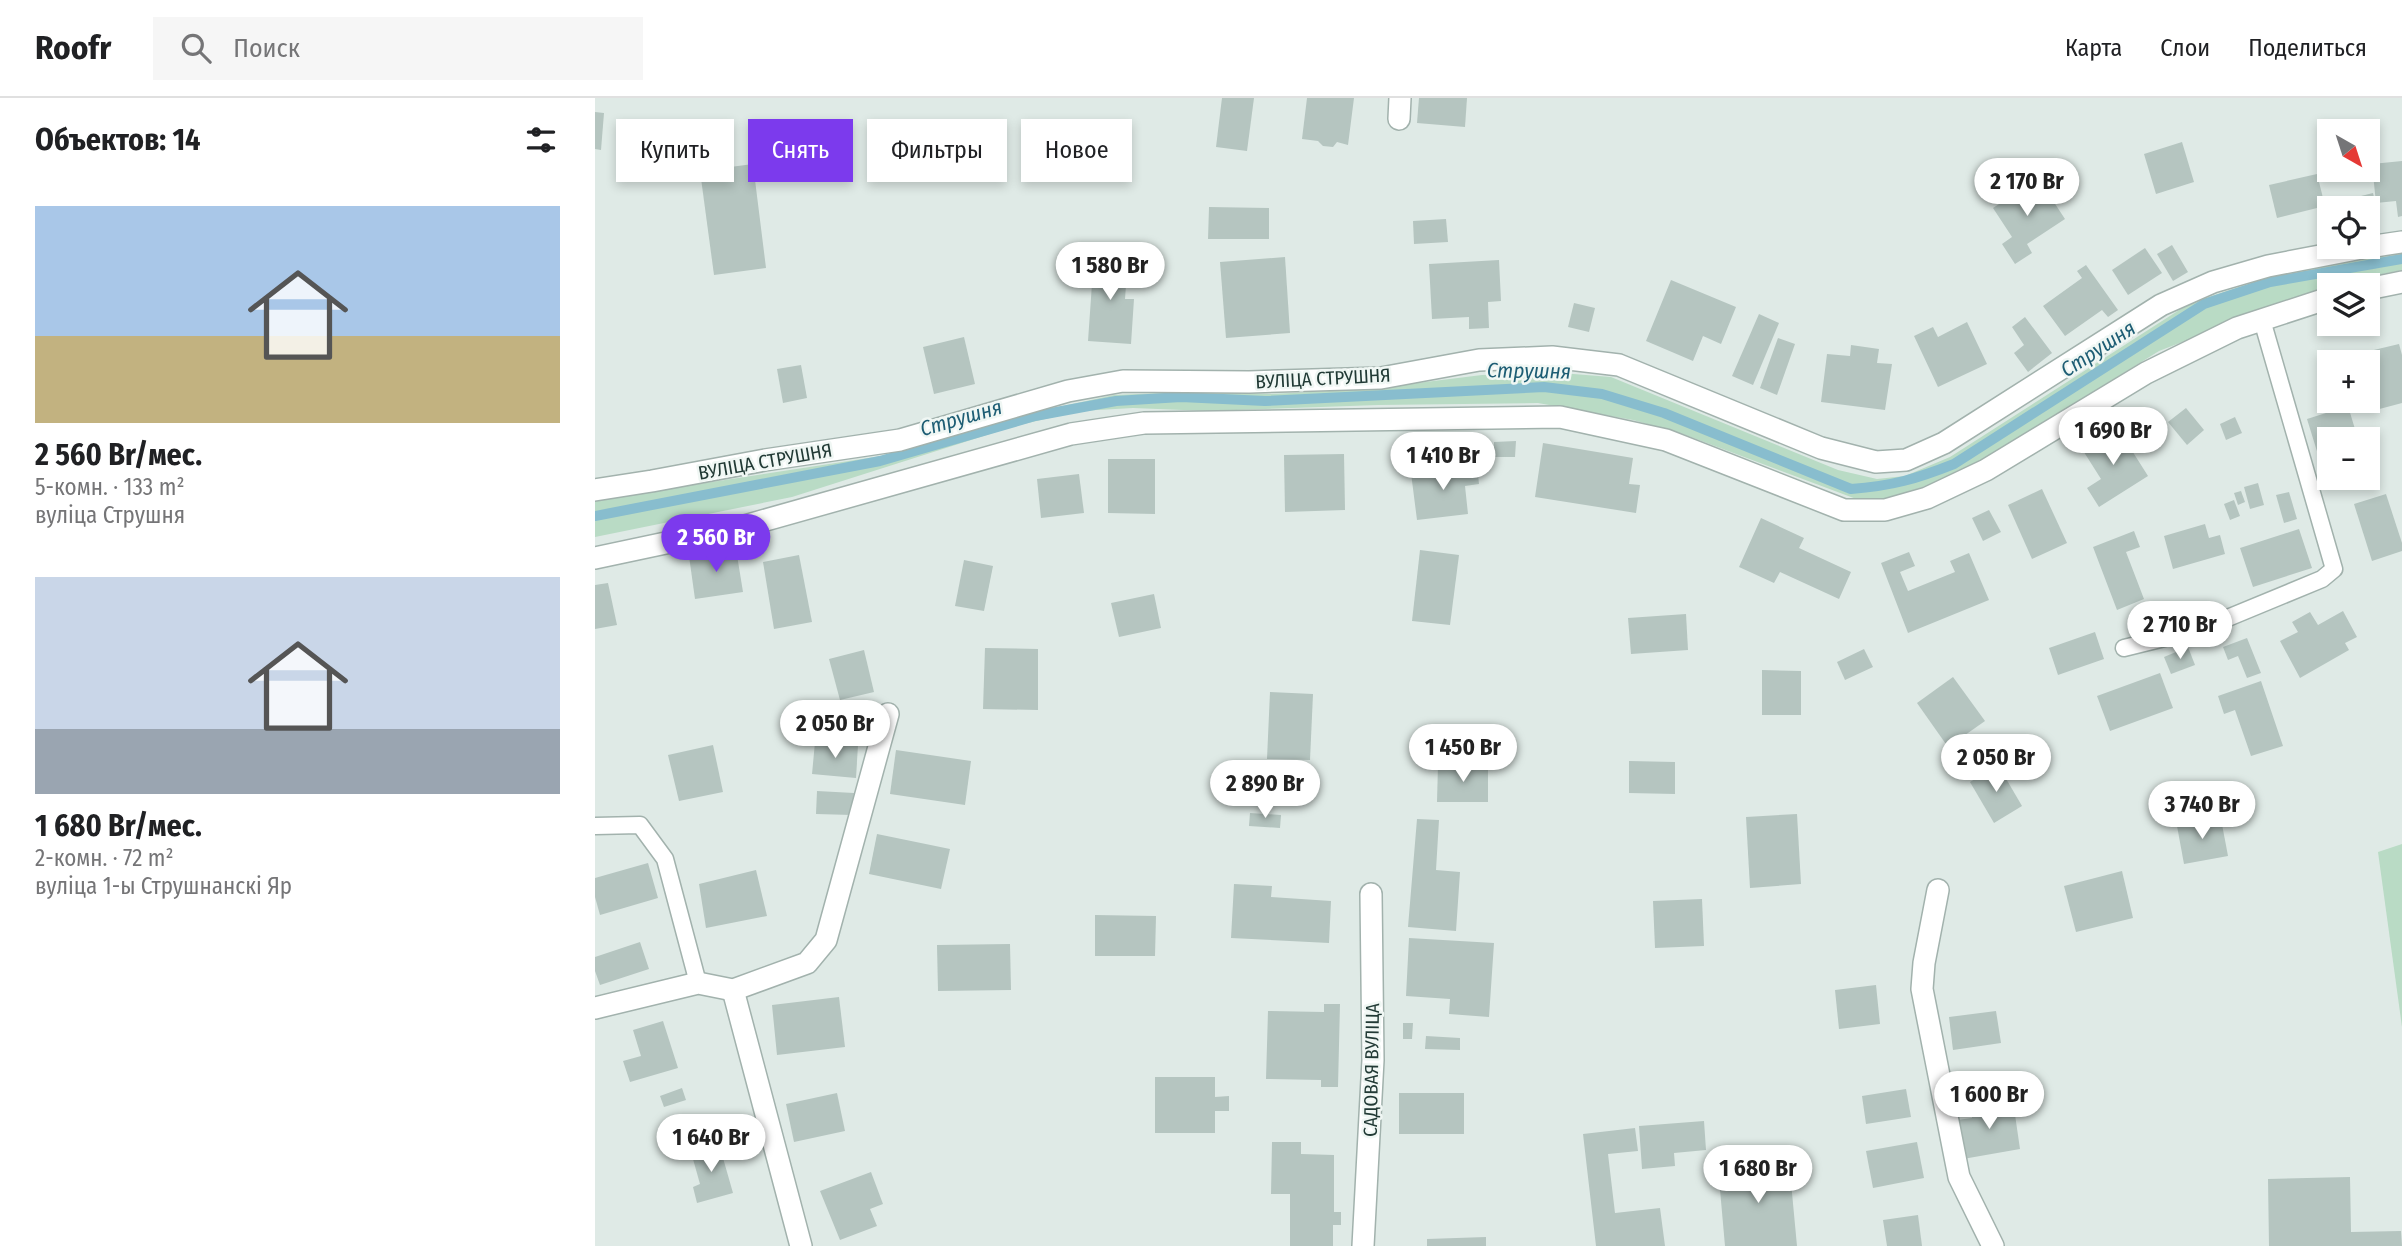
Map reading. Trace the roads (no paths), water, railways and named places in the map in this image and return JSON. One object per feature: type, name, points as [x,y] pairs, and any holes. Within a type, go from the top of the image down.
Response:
[{"type":"street","name":"ВУЛІЦА СТРУШНЯ","points":[[2380,245],[2402,242]]},
{"type":"street","name":"ВУЛІЦА СТРУШНЯ","points":[[595,489],[900,440],[1068,391],[1123,382],[1381,378],[1479,360],[1552,357],[1619,365],[1821,448],[1876,462],[1906,460],[1944,443],[2161,306],[2213,282],[2268,266],[2317,257]]},
{"type":"street","points":[[2380,287],[2402,282]]},
{"type":"street","name":"ВУЛІЦА СТРУШНЯ","points":[[595,558],[741,527],[1071,434],[1145,423],[1560,417],[1666,440],[1844,510],[1885,510],[1927,498],[1986,470],[2145,373],[2237,328],[2317,302]]},
{"type":"street","points":[[595,1008],[698,983],[733,990],[807,963],[826,940],[888,715]]},
{"type":"street","points":[[1938,890],[1921,989],[1959,1177],[1993,1246]]},
{"type":"street","name":"САДОВАЯ ВУЛІЦА","points":[[1363,1246],[1373,1060],[1371,894]]},
{"type":"street","points":[[733,990],[801,1246]]},
{"type":"lane","points":[[2124,648],[2201,629],[2322,579],[2334,569],[2262,320]]},
{"type":"lane","points":[[595,826],[640,824],[665,859],[698,983]]},
{"type":"waterway","name":"Струшня","points":[[595,516],[880,461],[1035,416],[1116,401],[1181,397],[1265,401],[1544,387],[1602,394],[1664,413],[1851,489],[1879,486],[1916,478],[1954,464],[2204,304],[2270,282],[2402,259]]}]
